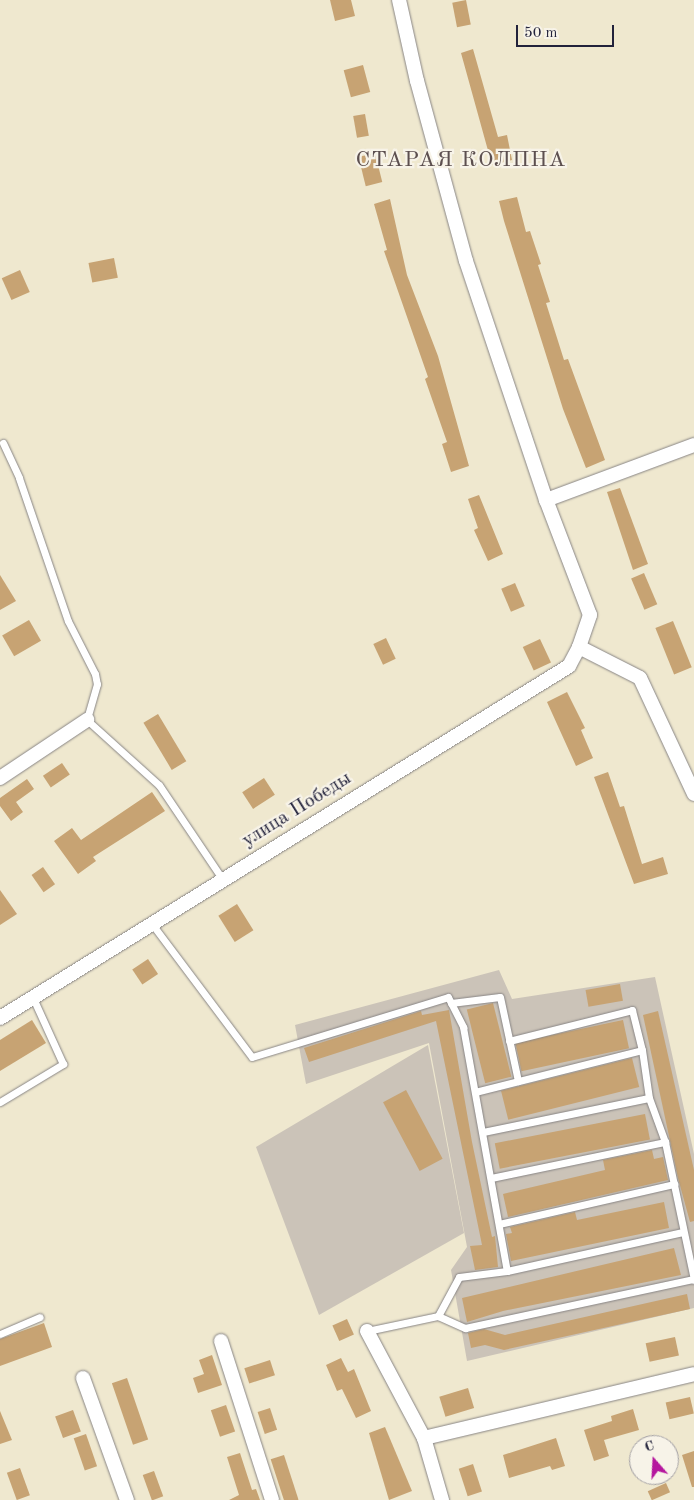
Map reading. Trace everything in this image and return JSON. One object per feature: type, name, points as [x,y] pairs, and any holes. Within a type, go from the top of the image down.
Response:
[{"type":"street","points":[[399,0],[417,81],[466,261],[546,500],[694,445]]},
{"type":"street","name":"улица Победы","points":[[0,1018],[568,666],[579,647],[590,615],[546,500]]},
{"type":"street","points":[[579,647],[640,678],[694,794]]},
{"type":"street","points":[[0,778],[87,720]]},
{"type":"street","points":[[367,1331],[424,1438],[442,1500]]},
{"type":"street","points":[[221,1341],[272,1500]]},
{"type":"street","points":[[424,1438],[694,1374]]},
{"type":"street","points":[[83,1378],[127,1500]]},
{"type":"lane","points":[[3,443],[19,478],[68,621],[96,674],[97,684],[87,720],[158,785],[223,880]]},
{"type":"lane","points":[[152,924],[252,1057],[448,997],[463,1027],[508,1271]]},
{"type":"lane","points":[[451,1003],[500,997],[518,1081]]},
{"type":"lane","points":[[0,1102],[63,1064],[32,998]]},
{"type":"lane","points":[[367,1331],[438,1316],[465,1328],[694,1280],[665,1142],[649,1098],[642,1050],[632,1010],[509,1041]]},
{"type":"lane","points":[[475,1092],[642,1050]]},
{"type":"lane","points":[[482,1132],[649,1098]]},
{"type":"lane","points":[[491,1178],[665,1142]]},
{"type":"lane","points":[[499,1224],[674,1184]]},
{"type":"lane","points":[[438,1316],[460,1277],[508,1271],[683,1232]]},
{"type":"lane","points":[[0,1334],[40,1317]]},
{"type":"shaded area","points":[[499,970],[512,999],[655,977],[694,1154],[694,1308],[467,1361],[451,1270],[467,1247],[429,1043],[306,1084],[295,1025]]},
{"type":"shaded area","points":[[428,1045],[464,1233],[319,1315],[256,1147]]},
{"type":"building","points":[[330,0],[351,0],[355,16],[335,21]]},
{"type":"building","points":[[466,0],[471,25],[457,27],[452,3]]},
{"type":"building","points":[[473,49],[498,137],[507,135],[512,160],[492,165],[461,53]]},
{"type":"building","points":[[363,65],[370,92],[351,97],[344,70]]},
{"type":"building","points":[[365,114],[369,136],[357,138],[353,116]]},
{"type":"building","points":[[375,153],[382,182],[366,186],[359,157]]},
{"type":"building","points":[[517,197],[526,232],[530,231],[541,264],[538,265],[550,302],[546,303],[564,360],[568,359],[605,460],[586,468],[563,409],[504,221],[499,201]]},
{"type":"building","points":[[390,199],[407,275],[438,356],[469,466],[451,472],[442,444],[447,442],[425,379],[428,377],[384,251],[387,250],[374,204]]},
{"type":"building","points":[[114,258],[118,278],[92,283],[88,263]]},
{"type":"building","points":[[20,270],[30,292],[11,300],[2,278]]},
{"type":"building","points":[[620,488],[648,564],[633,570],[607,492]]},
{"type":"building","points":[[479,495],[503,554],[488,561],[474,530],[478,528],[468,499]]},
{"type":"building","points":[[644,573],[657,604],[644,610],[631,578]]},
{"type":"building","points":[[0,575],[16,601],[0,610]]},
{"type":"building","points":[[515,583],[525,606],[511,612],[501,589]]},
{"type":"building","points":[[29,620],[41,641],[14,656],[2,636]]},
{"type":"building","points":[[673,621],[692,667],[674,674],[655,628]]},
{"type":"building","points":[[386,638],[396,659],[383,665],[373,644]]},
{"type":"building","points":[[540,639],[551,663],[534,671],[523,647]]},
{"type":"building","points":[[567,692],[585,728],[581,730],[593,758],[576,766],[547,702]]},
{"type":"building","points":[[158,714],[186,761],[172,770],[143,723]]},
{"type":"building","points":[[62,763],[70,775],[51,787],[43,776]]},
{"type":"building","points":[[608,772],[620,807],[624,806],[642,864],[663,857],[668,874],[634,884],[594,777]]},
{"type":"building","points":[[264,778],[275,795],[253,809],[242,792]]},
{"type":"building","points":[[27,779],[34,789],[16,802],[23,812],[11,821],[0,806],[0,798]]},
{"type":"building","points":[[152,792],[165,811],[93,857],[96,861],[78,874],[54,841],[72,828],[81,840]]},
{"type":"building","points":[[43,867],[55,884],[44,892],[32,875]]},
{"type":"building","points":[[0,890],[17,914],[0,925]]},
{"type":"building","points":[[237,904],[253,930],[235,942],[218,916]]},
{"type":"building","points":[[148,959],[158,974],[142,985],[132,970]]},
{"type":"building","points":[[620,984],[623,1001],[588,1007],[586,990]]},
{"type":"building","points":[[493,1003],[511,1077],[485,1083],[467,1010]]},
{"type":"building","points":[[449,1010],[472,1142],[492,1237],[495,1236],[498,1267],[475,1270],[470,1246],[482,1245],[436,1021],[309,1062],[304,1048],[421,1011],[422,1015]]},
{"type":"building","points":[[658,1011],[694,1170],[694,1221],[690,1222],[678,1178],[643,1015]]},
{"type":"building","points":[[32,1020],[46,1043],[0,1071],[0,1040]]},
{"type":"building","points":[[623,1020],[629,1048],[521,1071],[515,1043]]},
{"type":"building","points":[[632,1058],[639,1087],[508,1120],[501,1091]]},
{"type":"building","points":[[406,1090],[443,1159],[420,1171],[383,1102]]},
{"type":"building","points":[[645,1114],[650,1140],[500,1169],[495,1143]]},
{"type":"building","points":[[652,1150],[654,1159],[663,1157],[668,1180],[508,1217],[503,1194],[605,1170],[603,1160]]},
{"type":"building","points":[[664,1202],[669,1228],[511,1261],[506,1234],[512,1233],[510,1227],[575,1212],[577,1220]]},
{"type":"building","points":[[674,1248],[681,1275],[503,1311],[467,1322],[462,1298]]},
{"type":"building","points":[[687,1294],[690,1309],[504,1350],[485,1345],[471,1348],[468,1333],[484,1329],[505,1335]]},
{"type":"building","points":[[347,1319],[354,1335],[339,1341],[332,1326]]},
{"type":"building","points":[[44,1323],[52,1347],[0,1366],[0,1339]]},
{"type":"building","points":[[675,1337],[679,1356],[650,1362],[646,1343]]},
{"type":"building","points":[[212,1355],[222,1385],[198,1393],[193,1378],[204,1374],[199,1360]]},
{"type":"building","points":[[341,1358],[348,1372],[354,1369],[371,1411],[356,1418],[342,1389],[337,1391],[326,1365]]},
{"type":"building","points":[[270,1360],[275,1375],[249,1384],[244,1368]]},
{"type":"building","points":[[127,1378],[148,1439],[133,1445],[112,1383]]},
{"type":"building","points":[[468,1388],[474,1408],[445,1417],[439,1397]]},
{"type":"building","points":[[690,1397],[694,1414],[669,1419],[666,1403]]},
{"type":"building","points":[[226,1405],[235,1431],[220,1437],[211,1410]]},
{"type":"building","points":[[270,1408],[277,1430],[265,1434],[258,1412]]},
{"type":"building","points":[[633,1409],[639,1430],[604,1440],[609,1456],[594,1461],[584,1430],[612,1421],[611,1416]]},
{"type":"building","points":[[73,1410],[81,1432],[63,1438],[55,1416]]},
{"type":"building","points":[[0,1411],[12,1440],[0,1444]]},
{"type":"building","points":[[385,1427],[412,1491],[389,1500],[369,1433]]},
{"type":"building","points":[[86,1434],[97,1466],[85,1470],[74,1438]]},
{"type":"building","points":[[556,1438],[565,1466],[552,1470],[550,1466],[509,1478],[503,1455]]},
{"type":"building","points":[[694,1451],[694,1487],[692,1487],[682,1455]]},
{"type":"building","points":[[240,1453],[252,1490],[256,1489],[260,1500],[229,1500],[239,1495],[227,1457]]},
{"type":"building","points":[[284,1455],[299,1500],[284,1500],[271,1459]]},
{"type":"building","points":[[473,1464],[482,1492],[468,1496],[459,1469]]},
{"type":"building","points":[[20,1468],[30,1495],[17,1500],[7,1473]]},
{"type":"building","points":[[154,1471],[163,1496],[152,1500],[143,1475]]},
{"type":"building","points":[[662,1485],[667,1485],[670,1492],[652,1500],[648,1491]]},
{"type":"district","name":"СТАРАЯ КОЛПНА","points":[[461,161]]}]
